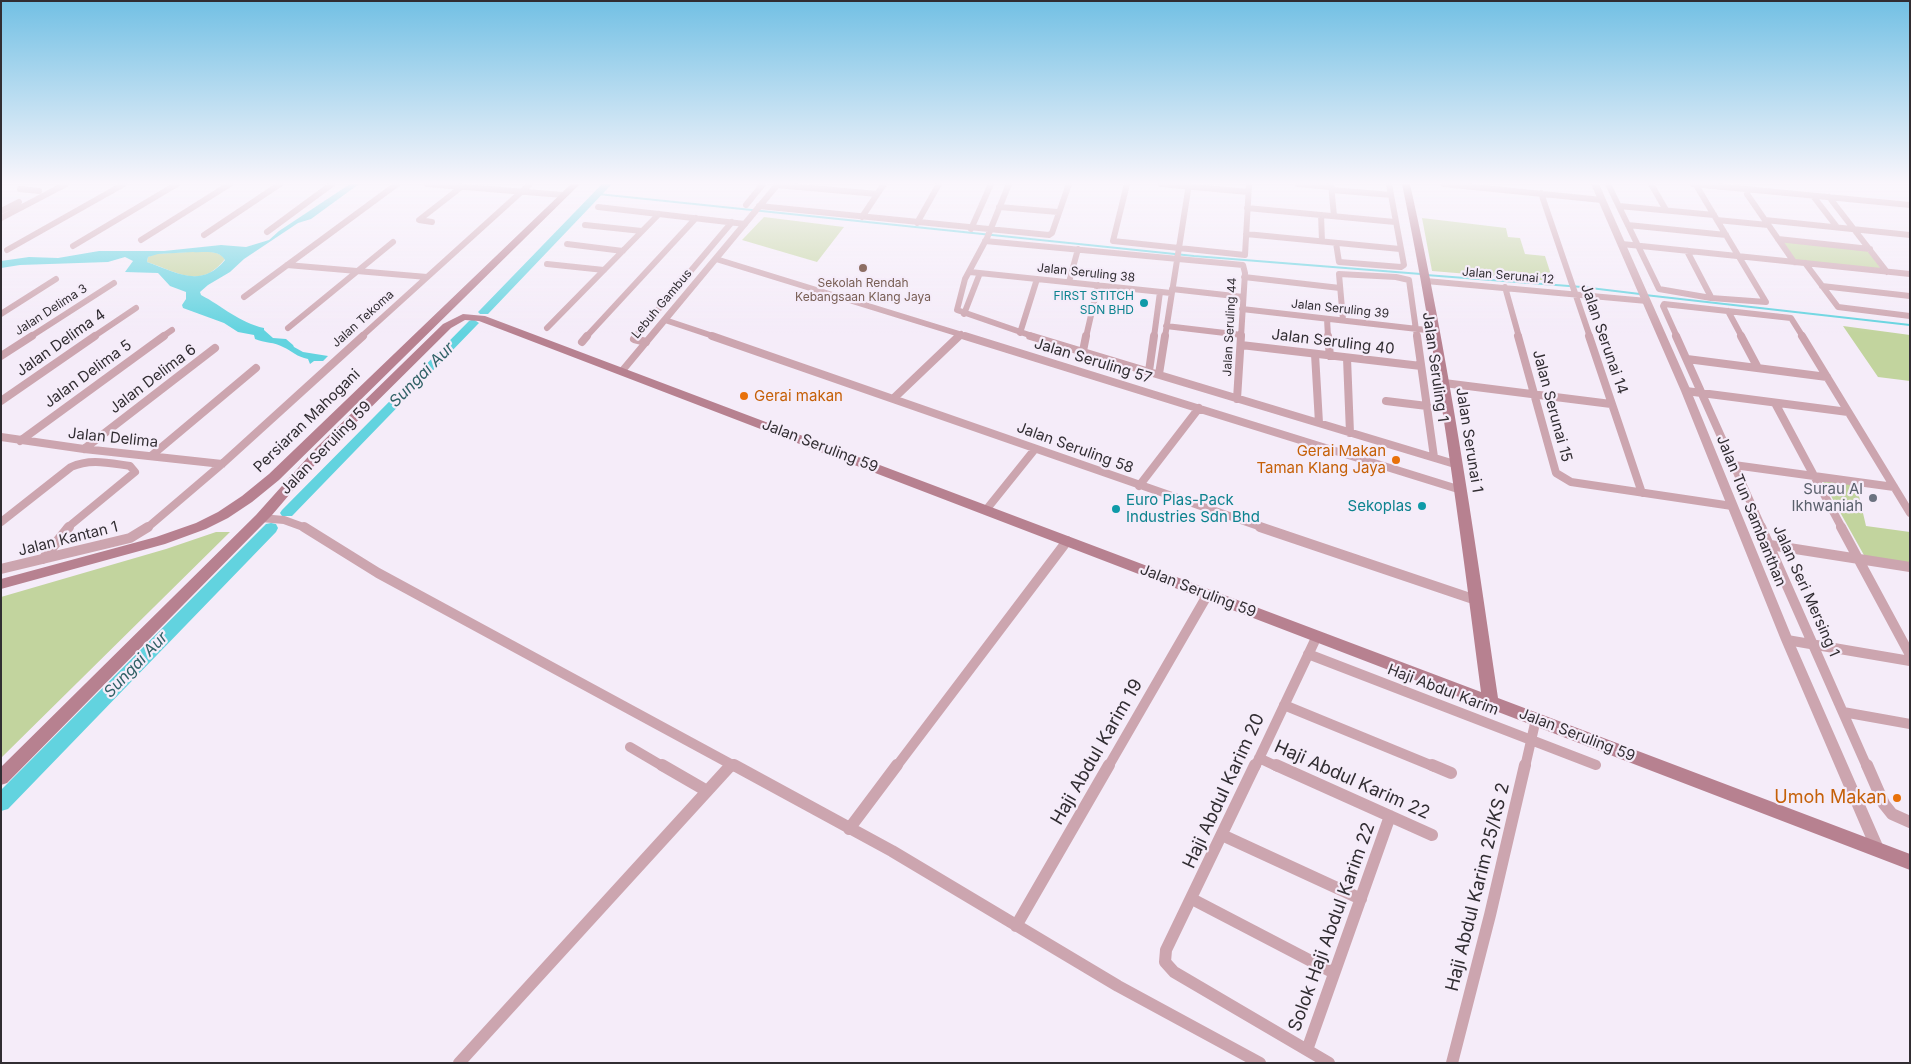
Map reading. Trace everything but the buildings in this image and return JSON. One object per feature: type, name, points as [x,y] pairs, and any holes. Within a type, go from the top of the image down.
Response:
[{"type":"main road","name":"Persiaran Mahogani","points":[[1,584],[160,541],[201,526],[223,515],[247,499],[274,476],[523,234]]},
{"type":"main road","name":"Jalan Serunai 1","points":[[1416,234],[1435,330],[1462,490],[1490,702]]},
{"type":"main road","name":"Jalan Seruling 59","points":[[1,778],[373,409],[451,327],[469,318],[486,320],[622,371],[1910,862]]},
{"type":"street","points":[[7,250],[36,234]]},
{"type":"street","points":[[72,246],[93,234]]},
{"type":"street","points":[[141,240],[151,234]]},
{"type":"street","points":[[244,297],[330,234]]},
{"type":"street","name":"Jalan Tekoma","points":[[141,533],[222,464],[474,234]]},
{"type":"street","points":[[547,328],[639,234]]},
{"type":"street","points":[[582,342],[682,234]]},
{"type":"street","points":[[646,342],[634,339],[722,234]]},
{"type":"street","name":"Lebuh Gambus","points":[[622,371],[736,234]]},
{"type":"street","points":[[982,234],[1078,250],[1177,254],[1245,255],[1246,234],[1400,249]]},
{"type":"street","points":[[988,236],[1051,234]]},
{"type":"street","points":[[1115,234],[1113,242],[1177,254]]},
{"type":"street","points":[[1159,374],[1180,234]]},
{"type":"street","points":[[1322,234],[1322,241]]},
{"type":"street","points":[[1336,243],[1337,260],[1339,262],[1400,267],[1404,266],[1397,234]]},
{"type":"street","name":"Jalan Serunai 14","points":[[1554,234],[1642,492]]},
{"type":"street","name":"Jalan Tun Sambanthan","points":[[1617,234],[1646,297],[1694,392],[1732,506],[1801,643],[1878,850]]},
{"type":"street","points":[[1632,234],[1659,289],[1663,292],[1766,302],[1726,235],[1713,234]]},
{"type":"street","points":[[1775,234],[1794,262]]},
{"type":"street","points":[[1858,234],[1887,272]]},
{"type":"street","points":[[1891,234],[1909,236]]},
{"type":"street","points":[[980,273],[964,314],[957,310],[965,279],[988,236]]},
{"type":"street","points":[[1778,239],[1870,250]]},
{"type":"street","points":[[288,328],[393,242]]},
{"type":"street","points":[[567,244],[623,251]]},
{"type":"street","points":[[1622,244],[1910,274]]},
{"type":"street","points":[[1069,282],[1078,250]]},
{"type":"street","points":[[1687,251],[1712,298]]},
{"type":"street","name":"Jalan Seruling 44","points":[[1177,254],[1240,264],[1244,268],[1242,335],[1237,399]]},
{"type":"street","name":"Jalan Seruling 57","points":[[716,259],[1462,490]]},
{"type":"street","points":[[547,264],[604,270]]},
{"type":"street","points":[[1806,264],[1838,307],[1910,316]]},
{"type":"street","points":[[287,265],[427,277]]},
{"type":"street","name":"Jalan Seruling 38","points":[[970,272],[1160,292],[1171,291],[1244,297]]},
{"type":"street","points":[[1343,320],[1339,274],[1396,277],[1408,280]]},
{"type":"street","name":"Jalan Serunai 12","points":[[1425,277],[1505,287],[1573,288],[1646,297]]},
{"type":"street","points":[[685,278],[698,280]]},
{"type":"street","points":[[1244,278],[1340,288]]},
{"type":"street","points":[[1,314],[56,279]]},
{"type":"street","points":[[1020,333],[1037,279]]},
{"type":"street","name":"Jalan Seruling 1","points":[[1408,280],[1434,457]]},
{"type":"street","name":"Jalan Delima 3","points":[[1,356],[114,283]]},
{"type":"street","points":[[1083,351],[1098,285]]},
{"type":"street","points":[[1822,286],[1910,296]]},
{"type":"street","name":"Jalan Serunai 15","points":[[1505,287],[1556,473],[1560,477],[1571,482],[1732,506]]},
{"type":"street","points":[[1149,371],[1160,292]]},
{"type":"street","name":"Jalan Seri Mersing 1","points":[[1728,311],[1671,304],[1663,306],[1687,359],[1694,392],[1734,464],[1770,545],[1801,643],[1843,712],[1886,810],[1910,822]]},
{"type":"street","name":"Jalan Delima 4","points":[[1,401],[136,308]]},
{"type":"street","name":"Jalan Seruling 39","points":[[1242,309],[1435,330]]},
{"type":"street","points":[[1728,311],[1791,318],[1910,513]]},
{"type":"street","points":[[1728,311],[1758,368]]},
{"type":"street","name":"Jalan Seruling 57","points":[[964,314],[1020,333],[1458,465]]},
{"type":"street","points":[[1327,319],[1330,356]]},
{"type":"street","name":"Jalan Seruling 58","points":[[665,320],[894,398],[1140,486],[1476,600]]},
{"type":"street","points":[[1166,326],[1242,335]]},
{"type":"street","name":"Jalan Delima 5","points":[[20,441],[172,330]]},
{"type":"street","points":[[894,398],[961,334]]},
{"type":"street","name":"Jalan Seruling 40","points":[[1241,345],[1421,366]]},
{"type":"street","name":"Jalan Delima 6","points":[[84,449],[215,348]]},
{"type":"street","points":[[1316,354],[1319,423]]},
{"type":"street","points":[[1347,358],[1350,433]]},
{"type":"street","points":[[1687,359],[1827,377]]},
{"type":"street","points":[[151,456],[256,368]]},
{"type":"street","points":[[1444,383],[1611,404]]},
{"type":"street","points":[[1694,392],[1848,412]]},
{"type":"street","points":[[1386,401],[1427,406]]},
{"type":"street","points":[[1775,403],[1910,655]]},
{"type":"street","points":[[1140,486],[1198,408]]},
{"type":"street","name":"Jalan Delima","points":[[1,437],[84,449],[222,464]]},
{"type":"street","points":[[986,510],[1035,449]]},
{"type":"street","points":[[1,522],[71,467],[82,462],[130,466],[135,472],[65,530],[43,559]]},
{"type":"street","points":[[1734,464],[1894,487]]},
{"type":"street","points":[[261,518],[284,520],[304,528],[378,573],[892,851],[1118,986],[1260,1063]]},
{"type":"street","name":"Jalan Kantan 1","points":[[1,569],[130,538],[141,533]]},
{"type":"street","points":[[849,829],[1067,541]]},
{"type":"street","points":[[1770,545],[1910,567]]},
{"type":"street","name":"Haji Abdul Karim 19","points":[[1016,926],[1208,594]]},
{"type":"street","name":"Haji Abdul Karim 20","points":[[1307,1050],[1174,972],[1165,962],[1166,950],[1192,900],[1317,636]]},
{"type":"street","points":[[1801,643],[1910,661]]},
{"type":"street","name":"Haji Abdul Karim","points":[[1308,654],[1596,766]]},
{"type":"street","points":[[1284,706],[1451,773]]},
{"type":"street","points":[[1843,712],[1910,724]]},
{"type":"street","name":"Haji Abdul Karim 25/KS 2","points":[[1452,1063],[1490,915],[1536,719]]},
{"type":"street","points":[[630,747],[707,791]]},
{"type":"street","name":"Haji Abdul Karim 22","points":[[1259,758],[1432,835]]},
{"type":"street","points":[[459,1063],[732,764]]},
{"type":"street","name":"Solok Haji Abdul Karim 22","points":[[1307,1050],[1390,816]]},
{"type":"street","points":[[1222,835],[1360,899]]},
{"type":"street","points":[[1192,900],[1334,973]]},
{"type":"street","points":[[1307,1050],[1329,1063]]},
{"type":"green space","points":[[748,234],[839,234],[817,262],[742,240]]},
{"type":"green space","points":[[1425,234],[1507,234],[1508,237],[1520,238],[1525,254],[1545,256],[1553,281],[1432,271]]},
{"type":"green space","points":[[1782,241],[1867,250],[1883,271],[1794,260]]},
{"type":"green space","points":[[213,252],[225,259],[216,269],[197,276],[188,276],[147,262],[148,257],[155,254]]},
{"type":"green space","points":[[1843,326],[1910,335],[1910,381],[1878,377]]},
{"type":"green space","points":[[1821,478],[1856,483],[1866,526],[1910,532],[1910,564],[1865,557]]},
{"type":"green space","points":[[216,532],[230,532],[1,758],[1,597],[166,549]]},
{"type":"water","points":[[276,234],[282,234],[244,259],[230,272],[208,285],[200,292],[201,295],[239,318],[264,328],[273,338],[286,339],[303,352],[328,356],[323,361],[314,361],[310,364],[308,359],[280,345],[255,339],[254,335],[238,332],[224,323],[183,308],[182,305],[186,299],[186,292],[170,286],[158,273],[125,272],[133,261],[125,257],[108,262],[20,265],[1,268],[1,261],[29,257],[58,258],[99,251],[164,251],[221,245],[246,247],[269,240]],"holes":[[[210,252],[219,254],[225,260],[216,269],[207,274],[197,276],[188,276],[147,262],[148,257],[158,254]]]},
{"type":"waterway","name":"Sungai Aur","points":[[484,312],[559,234]]},
{"type":"waterway","points":[[979,234],[1194,256],[1421,274]]},
{"type":"waterway","points":[[1426,275],[1582,287],[1640,294]]},
{"type":"waterway","points":[[1645,295],[1910,325]]},
{"type":"waterway","name":"Sungai Aur","points":[[287,513],[473,323]]},
{"type":"waterway","name":"Sungai Aur","points":[[1,803],[271,528]]},
{"type":"place","name":"Sekolah Rendah Kebangsaan Klang Jaya","points":[[863,268]]},
{"type":"place","name":"FIRST STITCH SDN BHD","points":[[1144,303]]},
{"type":"place","name":"Gerai makan","points":[[744,396]]},
{"type":"place","name":"Gerai Makan Taman Klang Jaya","points":[[1396,460]]},
{"type":"place","name":"Surau Al Ikhwaniah","points":[[1873,498]]},
{"type":"place","name":"Sekoplas","points":[[1422,506]]},
{"type":"place","name":"Euro Plas-Pack Industries Sdn Bhd","points":[[1116,509]]},
{"type":"place","name":"Umoh Makan","points":[[1897,798]]}]
